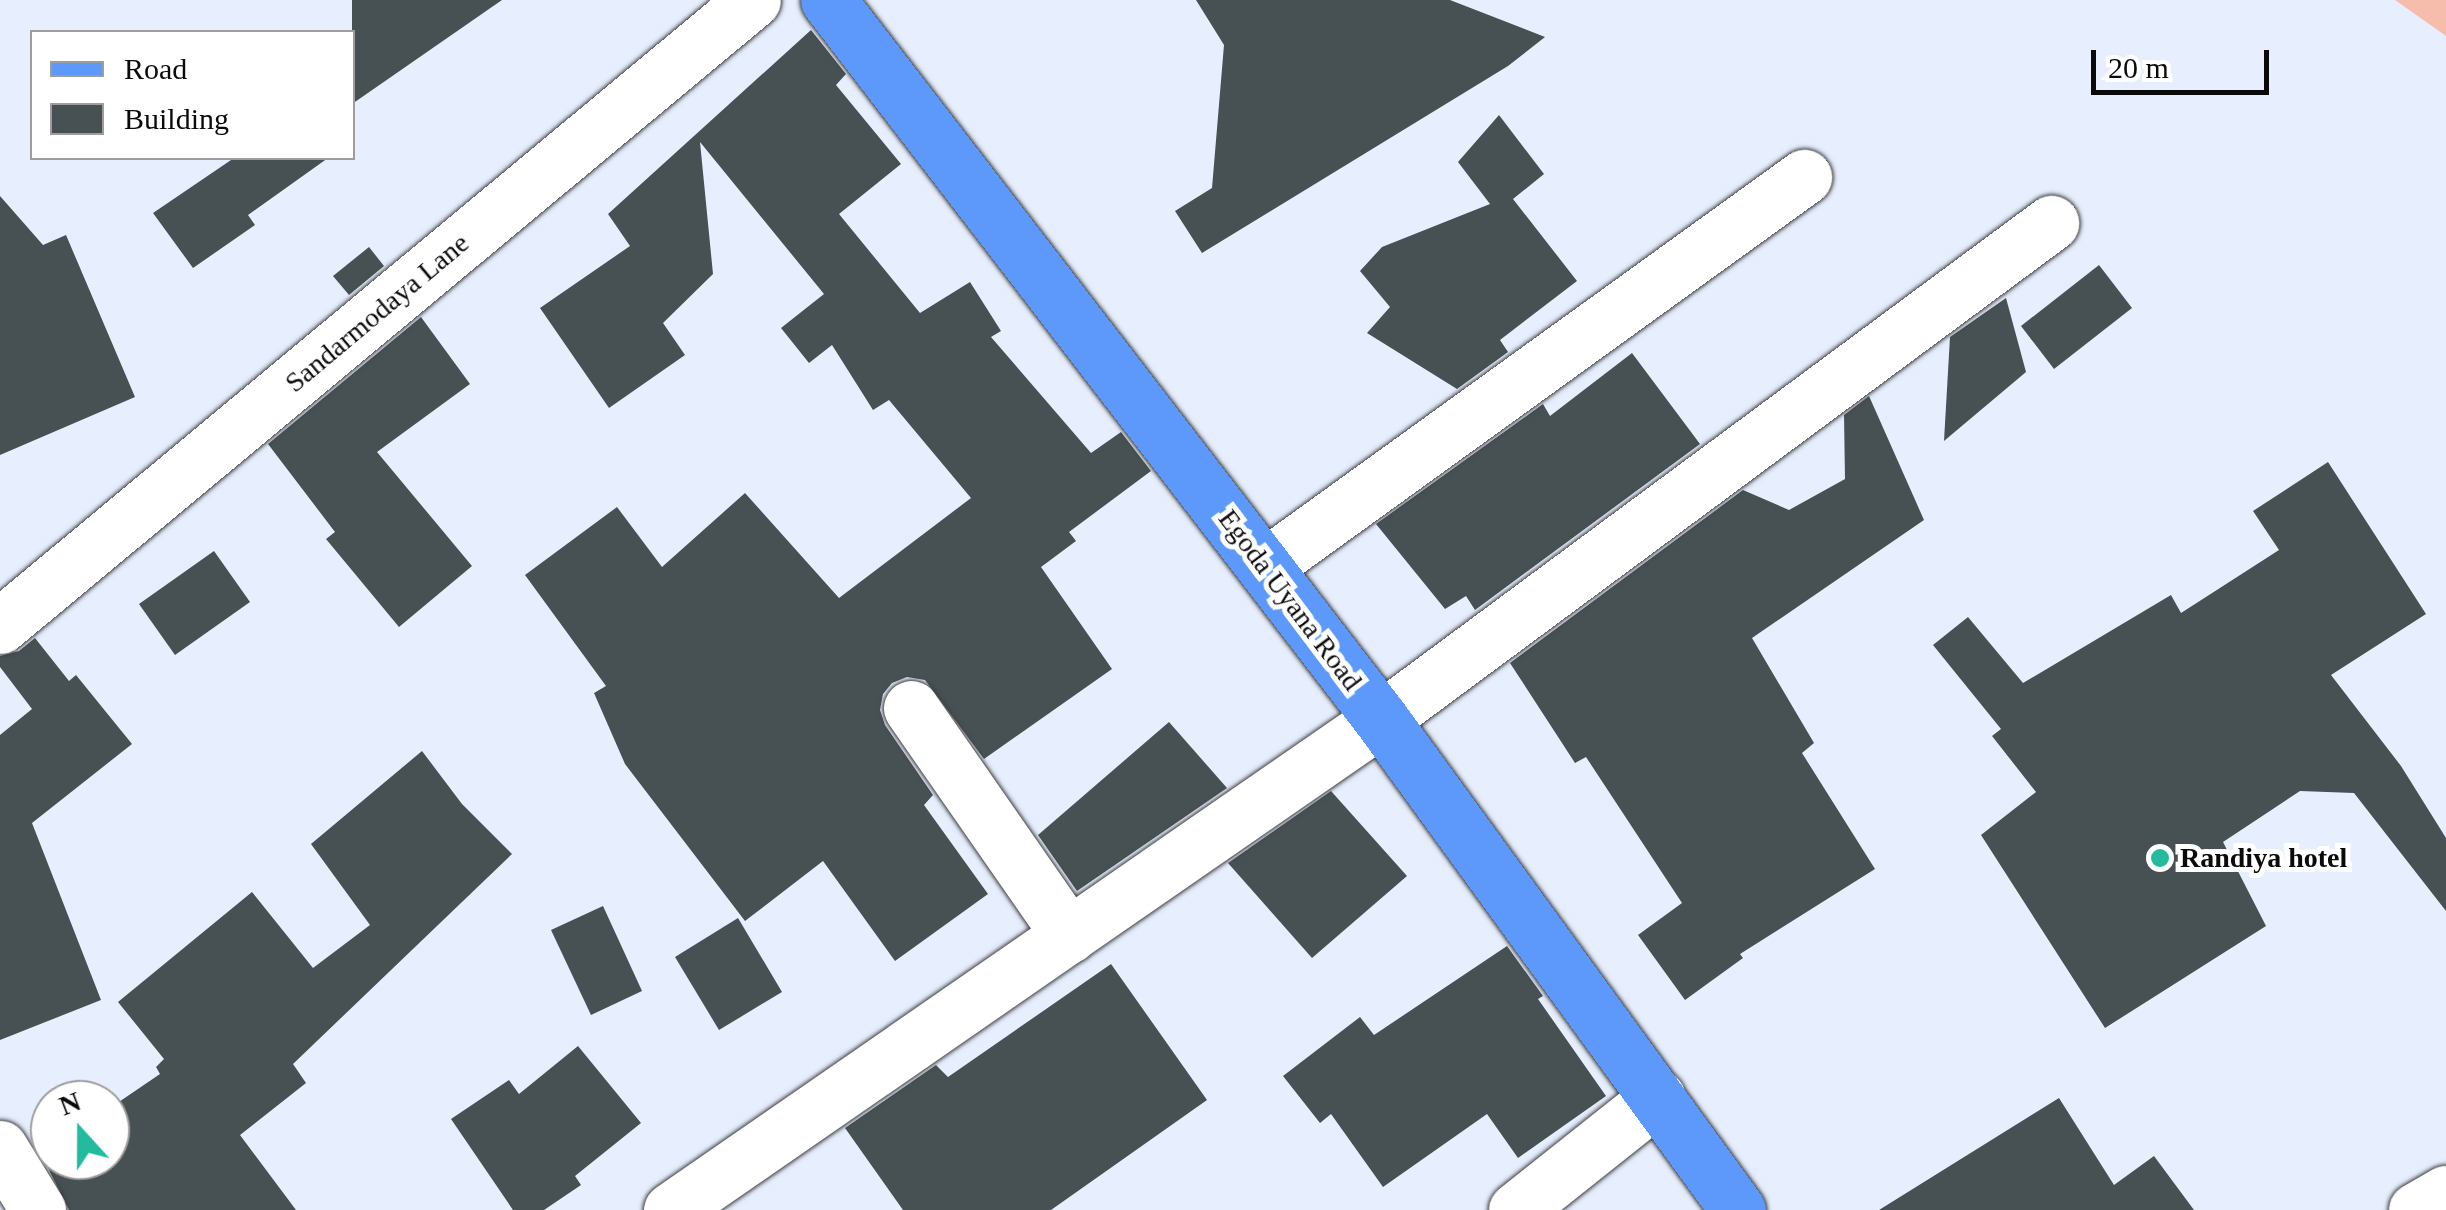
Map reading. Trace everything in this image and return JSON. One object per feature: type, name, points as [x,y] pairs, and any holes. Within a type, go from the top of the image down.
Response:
[{"type":"main road","name":"Egoda Uyana Road","points":[[828,0],[1381,719],[1738,1210]]},
{"type":"street","name":"Sandarmodaya Lane","points":[[0,626],[753,0]]},
{"type":"street","points":[[1265,566],[1804,177]]},
{"type":"street","points":[[671,1210],[1381,719],[2051,224]]},
{"type":"street","points":[[912,708],[1069,934]]},
{"type":"street","points":[[1516,1210],[1658,1097]]},
{"type":"street","points":[[0,1148],[38,1210]]},
{"type":"street","points":[[2416,1210],[2446,1193]]},
{"type":"shaded area","points":[[2395,0],[2446,0],[2446,36]]},
{"type":"building","points":[[352,0],[502,0],[355,102]]},
{"type":"building","points":[[1196,0],[1450,0],[1545,37],[1508,66],[1202,253],[1175,211],[1212,188],[1224,45]]},
{"type":"building","points":[[811,30],[846,74],[836,85],[901,164],[839,214],[920,313],[970,282],[1001,331],[991,337],[1091,453],[1121,432],[1151,471],[1069,532],[1076,541],[1041,567],[1112,669],[984,759],[925,680],[907,677],[892,683],[883,694],[880,710],[885,725],[933,795],[924,805],[988,894],[895,961],[823,861],[745,921],[625,764],[594,693],[606,686],[525,575],[617,507],[662,567],[745,493],[839,598],[971,498],[889,400],[873,410],[832,345],[809,363],[781,328],[824,294],[700,142],[713,274],[663,323],[685,355],[609,408],[540,308],[630,246],[608,214]]},
{"type":"building","points":[[1499,115],[1544,174],[1513,199],[1577,281],[1500,340],[1508,352],[1457,389],[1367,333],[1390,307],[1360,271],[1382,247],[1490,204],[1458,162]]},
{"type":"building","points":[[231,160],[325,160],[248,215],[255,225],[193,268],[153,213]]},
{"type":"building","points":[[0,196],[43,245],[66,235],[135,397],[0,455]]},
{"type":"building","points":[[369,247],[384,266],[349,295],[333,276]]},
{"type":"building","points":[[2099,265],[2132,308],[2054,369],[2021,326]]},
{"type":"building","points":[[2006,298],[2026,372],[1944,441],[1950,337]]},
{"type":"building","points":[[421,317],[470,384],[377,452],[472,566],[399,627],[326,539],[335,532],[268,444]]},
{"type":"building","points":[[1632,353],[1700,444],[1475,610],[1466,596],[1445,609],[1376,524],[1543,404],[1550,416]]},
{"type":"building","points":[[1869,396],[1924,520],[1752,638],[1814,743],[1802,753],[1875,869],[1740,954],[1743,958],[1685,1000],[1638,935],[1682,903],[1586,757],[1575,763],[1510,663],[1743,490],[1789,510],[1845,479],[1844,415]]},
{"type":"building","points":[[2328,462],[2426,614],[2331,675],[2401,766],[2446,838],[2446,911],[2354,793],[2300,791],[2223,842],[2266,926],[2105,1028],[1981,835],[2036,792],[1992,736],[2001,729],[1933,645],[1968,617],[2023,683],[2171,595],[2181,613],[2279,550],[2253,511]]},
{"type":"building","points":[[214,551],[250,602],[175,655],[139,604]]},
{"type":"building","points":[[35,638],[69,681],[76,675],[132,744],[32,823],[101,1000],[0,1040],[0,735],[32,709],[0,667],[0,656],[19,651]]},
{"type":"building","points":[[1169,722],[1227,788],[1077,891],[1038,835]]},
{"type":"building","points":[[422,751],[462,804],[512,854],[293,1064],[306,1083],[240,1135],[296,1210],[69,1210],[54,1180],[130,1180],[130,1094],[160,1074],[156,1067],[164,1059],[118,1002],[252,892],[313,968],[370,925],[311,844]]},
{"type":"building","points":[[1331,791],[1407,876],[1312,958],[1228,863]]},
{"type":"building","points":[[603,906],[642,991],[591,1015],[551,930]]},
{"type":"building","points":[[738,918],[782,992],[719,1030],[675,957]]},
{"type":"building","points":[[1507,946],[1543,996],[1538,999],[1606,1096],[1518,1158],[1487,1114],[1383,1187],[1331,1114],[1320,1123],[1283,1076],[1360,1017],[1374,1035]]},
{"type":"building","points":[[1111,964],[1207,1100],[1051,1210],[903,1210],[845,1128],[936,1065],[948,1077]]},
{"type":"building","points":[[578,1046],[641,1123],[575,1176],[581,1185],[544,1210],[513,1210],[451,1119],[509,1080],[519,1094]]},
{"type":"building","points":[[2059,1098],[2114,1185],[2154,1156],[2194,1210],[1879,1210]]},
{"type":"place","name":"Randiya hotel","points":[[2160,858]]}]
